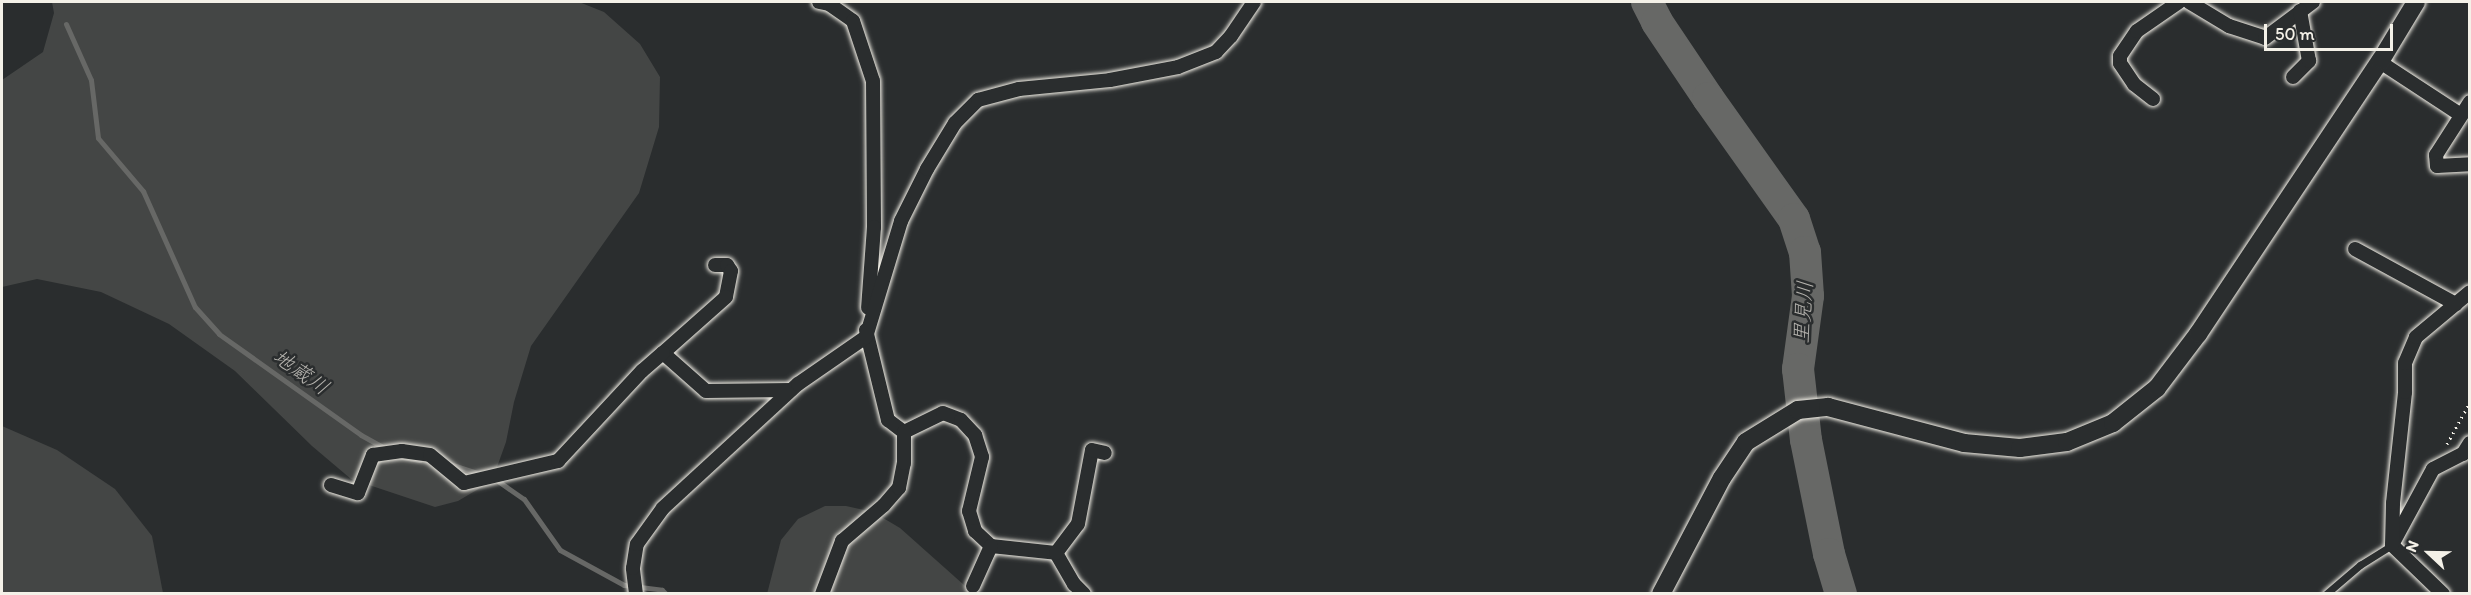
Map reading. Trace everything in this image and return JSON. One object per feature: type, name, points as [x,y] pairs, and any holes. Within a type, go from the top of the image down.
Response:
[{"type":"street","points":[[819,2],[829,4],[853,21],[873,81],[874,227],[866,337],[888,420],[904,432]]},
{"type":"street","points":[[636,594],[633,568],[637,544],[663,508],[791,390],[866,337],[901,221],[927,169],[955,123],[978,100],[1019,89],[1110,80],[1178,68],[1216,52],[1231,36],[1254,2]]},
{"type":"street","points":[[2153,99],[2134,84],[2120,63],[2120,56],[2137,31],[2179,2]]},
{"type":"street","points":[[2189,2],[2229,26],[2265,38],[2313,2]]},
{"type":"street","points":[[1661,594],[1722,478],[1746,442],[1798,410],[1828,407],[1964,443],[2020,448],[2067,442],[2113,423],[2157,388],[2198,334],[2380,62],[2416,2]]},
{"type":"street","points":[[2293,77],[2309,61],[2300,11]]},
{"type":"street","points":[[2380,62],[2462,115]]},
{"type":"street","points":[[2469,102],[2436,155],[2437,166],[2469,164]]},
{"type":"street","points":[[2355,249],[2456,304]]},
{"type":"street","points":[[332,485],[358,493],[373,455],[402,451],[430,455],[464,483],[558,461],[642,371],[713,312],[726,297],[731,271],[727,265],[715,265]]},
{"type":"street","points":[[2443,594],[2392,545],[2404,363],[2416,336],[2469,292]]},
{"type":"street","points":[[663,352],[706,391],[791,390]]},
{"type":"street","points":[[904,432],[943,413],[961,420],[975,435],[982,457],[969,511],[975,531],[991,546],[1056,553]]},
{"type":"street","points":[[822,594],[842,541],[884,505],[899,488],[904,463],[904,432]]},
{"type":"street","points":[[2392,545],[2433,470],[2463,454],[2469,443]]},
{"type":"street","points":[[1056,553],[1078,524],[1092,450],[1105,453]]},
{"type":"street","points":[[973,586],[991,546]]},
{"type":"street","points":[[1056,553],[1074,584],[1084,594]]},
{"type":"lane","points":[[2326,594],[2360,565],[2392,545]]},
{"type":"path","points":[[2433,470],[2469,402]]},
{"type":"shaded area","points":[[52,2],[579,2],[604,12],[640,44],[660,77],[659,127],[639,193],[531,346],[514,402],[506,442],[492,481],[458,501],[435,507],[351,479],[312,446],[235,371],[169,324],[101,292],[37,279],[2,287],[2,80],[43,52],[54,13]]},
{"type":"shaded area","points":[[2,426],[57,450],[115,489],[152,536],[163,593],[2,593]]},
{"type":"shaded area","points":[[825,506],[846,506],[873,512],[900,528],[973,593],[767,594],[781,540],[798,519]]},
{"type":"waterway","name":"里見川","points":[[1647,2],[1657,22],[1708,98],[1794,219],[1805,252],[1808,296],[1798,369],[1806,440],[1829,554],[1841,594]]},
{"type":"waterway","name":"地蔵川","points":[[66,24],[91,80],[98,138],[143,191],[195,307],[219,334],[361,435],[386,449]]},
{"type":"waterway","name":"地蔵川","points":[[397,456],[420,460]]},
{"type":"waterway","name":"地蔵川","points":[[444,462],[483,475]]},
{"type":"waterway","name":"地蔵川","points":[[495,479],[524,499],[560,550],[624,585],[662,590],[666,594]]}]
